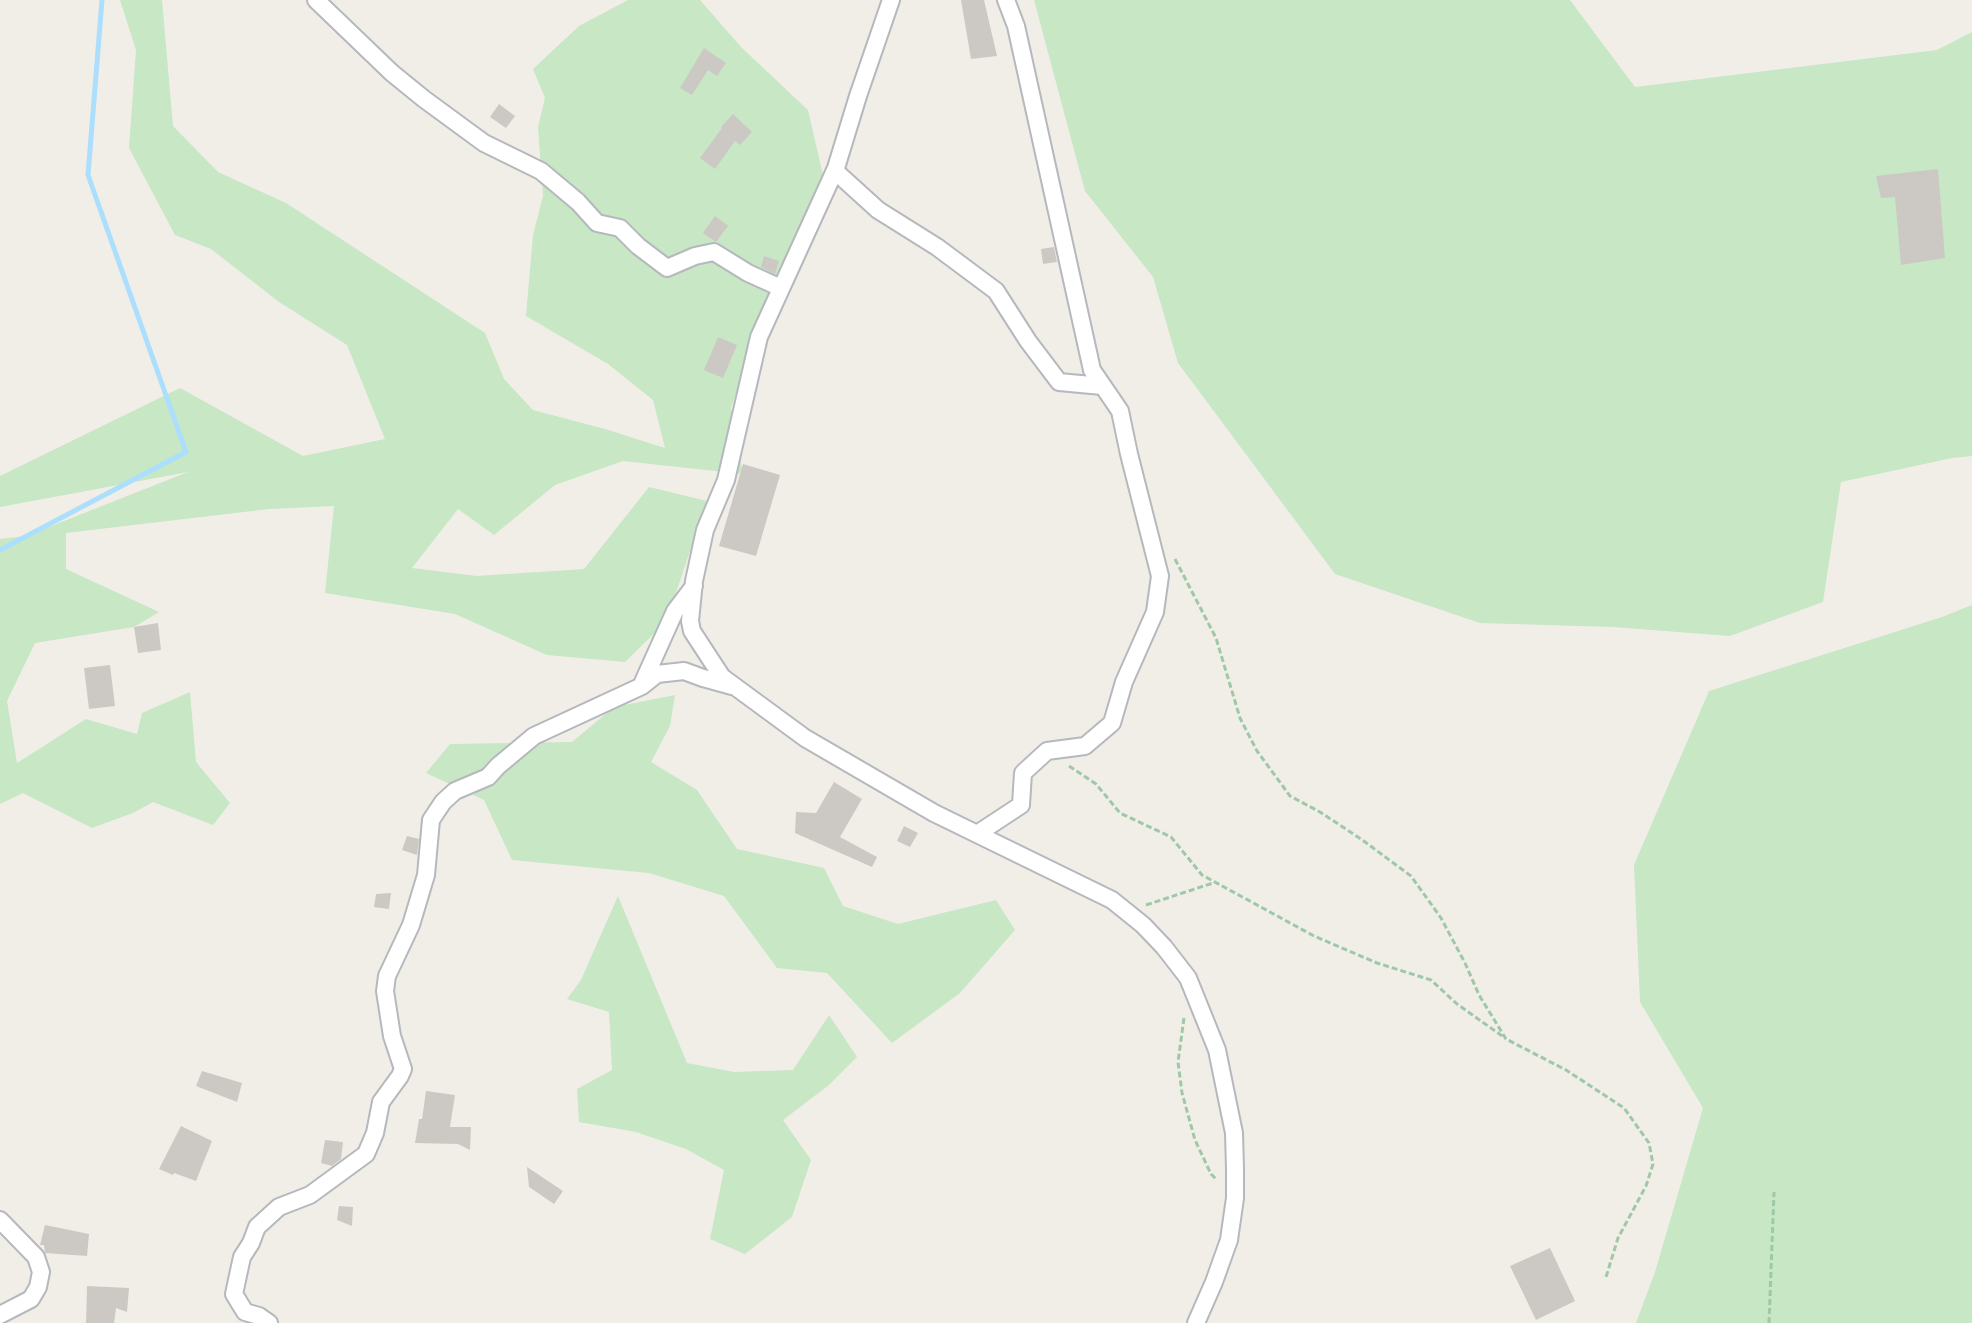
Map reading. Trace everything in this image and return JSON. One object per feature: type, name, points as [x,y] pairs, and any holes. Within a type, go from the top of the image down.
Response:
[{"type":"street","points":[[316,0],[392,73],[424,99],[484,143],[541,171],[578,202],[597,223],[620,228],[638,246],[667,268],[695,256],[714,252],[748,273],[782,288]]},
{"type":"street","points":[[891,0],[835,171],[759,337],[726,480],[705,531],[694,586],[690,621],[692,631],[722,677],[805,738],[934,813],[1112,900],[1143,925],[1188,978],[1217,1050],[1234,1133],[1235,1198],[1229,1240],[1196,1323]]},
{"type":"street","points":[[977,834],[1021,805],[1023,773],[1047,751],[1085,746],[1112,723],[1124,682],[1155,612],[1160,576],[1120,411],[1092,370],[1016,26],[1006,0]]},
{"type":"street","points":[[835,171],[878,210],[937,247],[996,291],[1059,382],[1102,386]]},
{"type":"street","points":[[642,686],[675,611],[694,586]]},
{"type":"street","points":[[269,1323],[259,1316],[245,1312],[234,1294],[242,1257],[257,1227],[279,1208],[310,1195],[366,1154],[375,1133],[381,1102],[403,1069],[392,1036],[385,991],[387,976],[411,926],[426,875],[431,820],[443,802],[455,791],[488,777],[534,736],[642,686],[657,674],[684,671],[734,686]]},
{"type":"street","points":[[0,1220],[36,1257],[41,1272],[38,1287],[31,1299],[0,1315]]},
{"type":"path","points":[[1171,551],[1216,638],[1240,718],[1267,767],[1290,796],[1320,812],[1361,839],[1411,876],[1441,918],[1479,995],[1506,1039]]},
{"type":"path","points":[[1047,751],[1096,784],[1120,813],[1171,837],[1202,875],[1314,936],[1377,963],[1431,980],[1457,1004],[1506,1039],[1566,1070],[1624,1108],[1649,1143],[1653,1164],[1646,1186],[1618,1238],[1606,1277]]},
{"type":"path","points":[[1126,912],[1216,882]]},
{"type":"path","points":[[1185,1015],[1178,1062],[1184,1102],[1195,1140],[1211,1174],[1235,1198]]},
{"type":"path","points":[[1769,1323],[1774,1192]]},
{"type":"green space","points":[[120,0],[162,0],[173,126],[218,172],[286,203],[485,333],[504,379],[533,410],[665,448],[653,400],[608,364],[526,316],[533,235],[543,196],[538,127],[545,98],[533,69],[579,26],[628,0],[700,0],[741,47],[808,110],[823,175],[758,328],[731,408],[743,474],[623,461],[555,485],[494,535],[458,509],[412,568],[477,576],[584,569],[649,487],[707,501],[666,622],[625,662],[547,655],[455,614],[325,593],[334,506],[269,509],[66,533],[66,569],[159,612],[134,627],[35,643],[7,701],[17,763],[86,719],[137,734],[142,713],[190,692],[196,762],[230,803],[213,825],[153,802],[133,813],[92,828],[23,793],[0,804],[0,539],[26,536],[188,472],[0,507],[0,476],[180,388],[303,456],[385,439],[347,345],[279,302],[211,249],[175,235],[129,148],[136,50]]},
{"type":"green space","points":[[1034,0],[1570,0],[1635,87],[1937,50],[1972,32],[1972,456],[1952,458],[1841,482],[1823,602],[1730,636],[1613,627],[1480,623],[1335,574],[1178,363],[1153,277],[1085,191]]},
{"type":"green space","points":[[1972,605],[1972,1323],[1636,1323],[1655,1272],[1703,1108],[1640,1002],[1634,865],[1709,691],[1942,617]]},
{"type":"green space","points":[[675,695],[670,726],[651,762],[697,790],[737,849],[824,868],[843,906],[898,924],[996,900],[1015,930],[960,993],[892,1043],[827,973],[777,968],[724,896],[649,873],[512,860],[484,800],[426,773],[450,744],[572,742],[614,707]]},
{"type":"green space","points":[[618,896],[687,1063],[734,1072],[793,1070],[829,1015],[857,1057],[829,1085],[783,1120],[811,1160],[792,1217],[745,1254],[710,1239],[724,1170],[686,1149],[636,1132],[579,1122],[577,1089],[612,1070],[609,1012],[567,999],[581,980]]},
{"type":"building","points":[[961,0],[984,0],[997,56],[971,59]]},
{"type":"building","points":[[704,48],[726,63],[717,76],[708,70],[692,95],[680,88]]},
{"type":"building","points":[[499,104],[515,116],[506,128],[490,117]]},
{"type":"building","points":[[733,114],[752,132],[740,145],[735,141],[715,169],[700,158],[721,127]]},
{"type":"building","points":[[1938,169],[1945,258],[1901,265],[1895,197],[1881,198],[1876,176]]},
{"type":"building","points":[[715,216],[728,226],[716,242],[703,233]]},
{"type":"building","points":[[1054,247],[1057,262],[1043,264],[1041,249]]},
{"type":"building","points":[[764,256],[779,261],[775,274],[761,267]]},
{"type":"building","points":[[718,337],[737,345],[723,378],[704,370]]},
{"type":"building","points":[[743,464],[780,475],[756,556],[719,546]]},
{"type":"building","points":[[158,623],[161,650],[138,653],[134,627]]},
{"type":"building","points":[[110,665],[115,706],[89,709],[84,668]]},
{"type":"building","points":[[834,782],[862,799],[840,837],[877,857],[872,867],[795,833],[796,812],[816,813]]},
{"type":"building","points":[[904,826],[918,833],[910,847],[897,841]]},
{"type":"building","points":[[407,836],[419,839],[417,855],[402,850]]},
{"type":"building","points":[[391,893],[389,909],[374,907],[376,894]]},
{"type":"building","points":[[202,1071],[242,1083],[237,1102],[196,1086]]},
{"type":"building","points":[[426,1091],[455,1095],[450,1127],[471,1127],[470,1150],[458,1144],[415,1143],[419,1119],[422,1119]]},
{"type":"building","points":[[181,1126],[212,1141],[196,1181],[159,1169]]},
{"type":"building","points":[[325,1140],[343,1142],[341,1159],[332,1166],[321,1163]]},
{"type":"building","points":[[527,1167],[563,1191],[554,1204],[529,1187]]},
{"type":"building","points":[[339,1206],[353,1207],[352,1226],[337,1220]]},
{"type":"building","points":[[45,1225],[89,1234],[87,1256],[45,1253],[44,1245],[40,1245]]},
{"type":"building","points":[[1550,1248],[1575,1301],[1536,1320],[1510,1266]]},
{"type":"building","points":[[87,1286],[129,1288],[127,1312],[116,1308],[114,1323],[86,1323]]},
{"type":"waterway","points":[[0,550],[186,452],[88,175],[102,0]]}]
